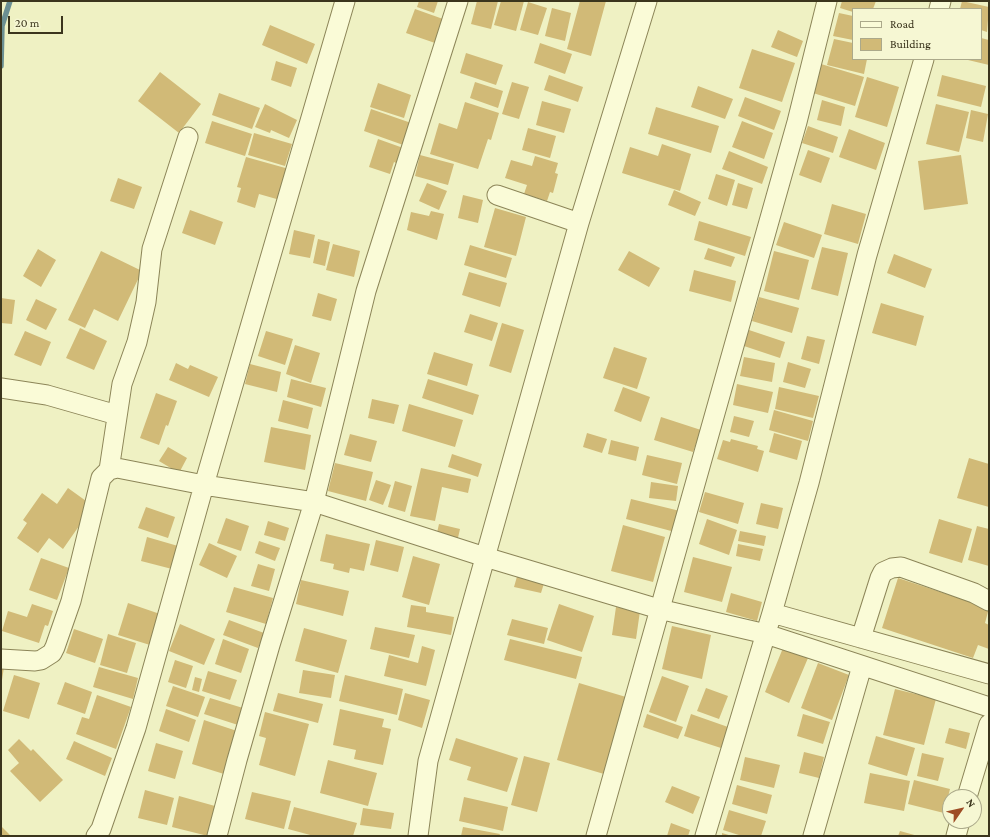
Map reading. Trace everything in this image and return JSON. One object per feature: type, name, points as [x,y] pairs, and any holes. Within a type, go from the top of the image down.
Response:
[{"type":"street","points":[[96,836],[101,829],[136,728],[204,485],[345,1]]},
{"type":"street","points":[[217,836],[270,645],[314,502],[366,291],[458,1]]},
{"type":"street","points":[[418,836],[428,761],[578,223],[646,1]]},
{"type":"street","points":[[596,836],[797,122],[827,1]]},
{"type":"street","points":[[705,836],[772,614],[809,483],[867,255],[924,60]]},
{"type":"street","points":[[109,470],[122,384],[137,342],[146,302],[152,249],[188,137]]},
{"type":"street","points":[[497,195],[578,223]]},
{"type":"street","points":[[1,388],[47,395],[117,415]]},
{"type":"street","points":[[1,659],[35,661],[42,660],[52,654],[71,601],[101,478],[109,470],[118,468],[204,485],[314,502],[485,557],[659,609],[766,634],[989,707]]},
{"type":"street","points":[[861,638],[880,578],[883,572],[892,568],[901,567],[974,593],[989,601]]},
{"type":"street","points":[[772,614],[989,674]]},
{"type":"street","points":[[813,836],[862,666]]},
{"type":"street","points":[[969,789],[989,724]]},
{"type":"building","points":[[419,1],[438,1],[434,13],[417,7]]},
{"type":"building","points":[[477,1],[498,1],[491,29],[471,24]]},
{"type":"building","points":[[501,1],[524,1],[516,31],[494,25]]},
{"type":"building","points":[[580,1],[606,1],[591,56],[567,49]]},
{"type":"building","points":[[842,1],[876,1],[873,8],[852,8],[852,12],[840,8]]},
{"type":"building","points":[[962,1],[989,7],[987,32],[982,30],[982,8],[960,8]]},
{"type":"building","points":[[528,2],[547,8],[538,35],[520,30]]},
{"type":"building","points":[[552,8],[571,13],[565,41],[545,36]]},
{"type":"building","points":[[415,9],[443,19],[435,43],[406,33]]},
{"type":"building","points":[[839,13],[852,16],[852,40],[833,36]]},
{"type":"building","points":[[270,25],[315,44],[307,64],[262,45]]},
{"type":"building","points":[[778,30],[803,41],[797,57],[771,47]]},
{"type":"building","points":[[982,38],[989,40],[989,65],[968,60],[982,60]]},
{"type":"building","points":[[834,39],[852,43],[852,60],[867,60],[864,74],[827,65]]},
{"type":"building","points":[[540,43],[572,54],[565,74],[534,63]]},
{"type":"building","points":[[752,49],[795,63],[782,102],[739,88]]},
{"type":"building","points":[[466,53],[503,65],[496,85],[460,73]]},
{"type":"building","points":[[276,61],[297,68],[291,87],[271,80]]},
{"type":"building","points":[[821,64],[864,77],[855,106],[813,93]]},
{"type":"building","points":[[160,72],[201,104],[179,133],[138,101]]},
{"type":"building","points":[[549,75],[583,87],[578,102],[544,90]]},
{"type":"building","points":[[942,75],[986,86],[981,107],[937,96]]},
{"type":"building","points":[[867,77],[899,87],[887,127],[855,117]]},
{"type":"building","points":[[475,82],[503,91],[498,108],[470,98]]},
{"type":"building","points":[[512,82],[529,87],[519,119],[502,114]]},
{"type":"building","points":[[378,83],[411,95],[404,118],[370,107]]},
{"type":"building","points":[[698,86],[733,99],[725,119],[691,107]]},
{"type":"building","points":[[219,93],[260,108],[252,129],[212,115]]},
{"type":"building","points":[[745,97],[781,111],[774,130],[738,116]]},
{"type":"building","points":[[822,100],[845,107],[841,126],[817,120]]},
{"type":"building","points":[[542,101],[571,109],[564,133],[536,125]]},
{"type":"building","points":[[465,102],[499,113],[491,140],[488,139],[478,169],[430,154],[439,123],[457,129]]},
{"type":"building","points":[[265,104],[297,120],[289,138],[271,130],[270,133],[255,127]]},
{"type":"building","points":[[936,104],[969,112],[959,152],[926,144]]},
{"type":"building","points":[[656,107],[719,126],[711,153],[648,134]]},
{"type":"building","points":[[371,109],[414,124],[406,146],[364,131]]},
{"type":"building","points":[[971,110],[988,114],[983,142],[966,138]]},
{"type":"building","points":[[212,121],[252,134],[245,156],[205,143]]},
{"type":"building","points":[[742,121],[773,133],[764,159],[732,147]]},
{"type":"building","points":[[808,126],[838,137],[833,153],[802,143]]},
{"type":"building","points":[[528,128],[556,136],[550,158],[522,150]]},
{"type":"building","points":[[849,129],[885,143],[876,170],[839,157]]},
{"type":"building","points":[[254,133],[292,144],[285,166],[248,155]]},
{"type":"building","points":[[378,139],[406,149],[400,165],[394,162],[390,174],[369,167]]},
{"type":"building","points":[[662,144],[691,154],[680,191],[622,173],[630,147],[658,156]]},
{"type":"building","points":[[808,150],[830,158],[821,183],[799,175]]},
{"type":"building","points":[[729,151],[768,167],[762,184],[722,169]]},
{"type":"building","points":[[420,155],[454,164],[448,185],[415,176]]},
{"type":"building","points":[[961,155],[968,204],[924,210],[918,161]]},
{"type":"building","points":[[535,156],[558,163],[555,173],[558,174],[553,193],[550,192],[547,201],[524,194],[527,185],[505,178],[511,160],[532,166]]},
{"type":"building","points":[[246,157],[289,169],[280,200],[259,194],[255,208],[237,202],[241,188],[237,187]]},
{"type":"building","points":[[716,174],[735,180],[727,206],[708,199]]},
{"type":"building","points":[[118,178],[142,187],[134,209],[110,201]]},
{"type":"building","points":[[427,183],[447,191],[439,210],[419,201]]},
{"type":"building","points":[[738,183],[753,188],[747,209],[732,205]]},
{"type":"building","points":[[674,190],[701,202],[695,216],[668,205]]},
{"type":"building","points":[[463,195],[483,200],[478,223],[458,218]]},
{"type":"building","points":[[832,204],[866,214],[858,244],[824,234]]},
{"type":"building","points":[[495,208],[526,217],[516,256],[484,247]]},
{"type":"building","points":[[190,210],[223,222],[215,245],[182,233]]},
{"type":"building","points":[[431,211],[444,214],[437,240],[407,230],[411,212],[429,216]]},
{"type":"building","points":[[699,221],[751,237],[745,256],[694,240]]},
{"type":"building","points":[[784,222],[822,235],[814,258],[776,245]]},
{"type":"building","points":[[294,230],[315,235],[310,258],[289,254]]},
{"type":"building","points":[[318,239],[330,242],[325,266],[313,263]]},
{"type":"building","points":[[333,244],[360,251],[354,277],[326,270]]},
{"type":"building","points":[[470,245],[512,258],[506,278],[464,265]]},
{"type":"building","points":[[822,247],[848,253],[838,296],[811,289]]},
{"type":"building","points":[[708,248],[735,257],[731,267],[704,259]]},
{"type":"building","points":[[38,249],[56,260],[41,287],[23,276]]},
{"type":"building","points":[[101,251],[142,271],[118,321],[94,309],[85,328],[68,320]]},
{"type":"building","points":[[629,251],[660,268],[649,287],[618,270]]},
{"type":"building","points":[[774,251],[809,260],[799,300],[764,291]]},
{"type":"building","points":[[894,254],[932,269],[925,288],[887,273]]},
{"type":"building","points":[[694,270],[736,281],[731,302],[689,291]]},
{"type":"building","points":[[469,272],[507,283],[500,307],[462,295]]},
{"type":"building","points":[[318,293],[337,299],[331,321],[312,316]]},
{"type":"building","points":[[759,297],[799,308],[792,333],[752,321]]},
{"type":"building","points":[[1,298],[15,300],[12,324],[1,323]]},
{"type":"building","points":[[36,299],[57,309],[46,330],[26,320]]},
{"type":"building","points":[[881,303],[924,316],[916,346],[872,333]]},
{"type":"building","points":[[470,314],[498,323],[492,341],[464,332]]},
{"type":"building","points":[[502,323],[524,330],[511,373],[489,366]]},
{"type":"building","points":[[80,328],[107,341],[94,370],[66,358]]},
{"type":"building","points":[[749,330],[785,342],[780,358],[744,346]]},
{"type":"building","points":[[25,331],[51,342],[41,366],[14,355]]},
{"type":"building","points":[[266,331],[293,339],[285,365],[258,356]]},
{"type":"building","points":[[807,336],[825,340],[819,364],[801,359]]},
{"type":"building","points":[[295,345],[320,353],[311,383],[286,374]]},
{"type":"building","points":[[614,347],[647,358],[637,389],[603,378]]},
{"type":"building","points":[[434,352],[473,364],[467,386],[427,374]]},
{"type":"building","points":[[744,357],[775,363],[772,382],[740,376]]},
{"type":"building","points":[[788,362],[811,369],[805,388],[783,382]]},
{"type":"building","points":[[176,363],[188,369],[190,365],[218,377],[209,397],[169,380]]},
{"type":"building","points":[[250,364],[281,372],[277,392],[245,384]]},
{"type":"building","points":[[291,379],[326,388],[321,407],[287,397]]},
{"type":"building","points":[[428,379],[479,395],[473,415],[422,398]]},
{"type":"building","points":[[737,384],[773,392],[768,413],[733,405]]},
{"type":"building","points":[[623,387],[650,397],[641,422],[614,411]]},
{"type":"building","points":[[779,387],[819,396],[813,418],[775,409]]},
{"type":"building","points":[[156,393],[177,401],[159,445],[140,438]]},
{"type":"building","points":[[372,399],[399,405],[394,424],[368,418]]},
{"type":"building","points":[[283,400],[313,408],[308,429],[278,421]]},
{"type":"building","points":[[409,404],[463,420],[455,447],[402,431]]},
{"type":"building","points":[[774,410],[813,421],[808,441],[769,430]]},
{"type":"building","points":[[734,416],[754,421],[749,437],[730,432]]},
{"type":"building","points":[[661,417],[701,430],[693,452],[654,440]]},
{"type":"building","points":[[271,427],[311,435],[305,470],[264,462]]},
{"type":"building","points":[[587,433],[607,439],[602,453],[583,447]]},
{"type":"building","points":[[774,433],[802,441],[797,460],[769,452]]},
{"type":"building","points":[[350,434],[377,441],[371,462],[344,455]]},
{"type":"building","points":[[731,439],[758,446],[757,449],[764,451],[758,472],[717,459],[723,440],[730,442]]},
{"type":"building","points":[[611,440],[639,447],[636,461],[608,454]]},
{"type":"building","points":[[168,447],[187,458],[179,473],[159,461]]},
{"type":"building","points":[[452,454],[482,464],[478,477],[448,467]]},
{"type":"building","points":[[647,455],[682,463],[677,484],[642,475]]},
{"type":"building","points":[[969,458],[989,464],[989,507],[957,498]]},
{"type":"building","points":[[335,463],[373,472],[366,501],[328,491]]},
{"type":"building","points":[[421,468],[471,479],[468,493],[442,487],[435,521],[410,516]]},
{"type":"building","points":[[376,480],[391,485],[383,505],[369,500]]},
{"type":"building","points":[[395,481],[412,486],[405,512],[388,507]]},
{"type":"building","points":[[651,482],[678,486],[676,501],[649,498]]},
{"type":"building","points":[[68,488],[93,506],[63,549],[49,538],[38,553],[17,538],[27,523],[23,520],[42,493],[57,504]]},
{"type":"building","points":[[705,492],[744,503],[738,524],[699,512]]},
{"type":"building","points":[[631,499],[680,511],[675,532],[626,519]]},
{"type":"building","points":[[761,503],[783,508],[778,529],[756,524]]},
{"type":"building","points":[[146,507],[175,517],[168,538],[138,528]]},
{"type":"building","points":[[226,518],[249,526],[241,551],[217,543]]},
{"type":"building","points":[[707,519],[737,530],[729,555],[699,544]]},
{"type":"building","points":[[939,519],[972,529],[962,563],[929,553]]},
{"type":"building","points":[[268,521],[289,528],[285,541],[264,535]]},
{"type":"building","points":[[439,524],[460,529],[457,542],[436,537]]},
{"type":"building","points":[[623,525],[665,537],[653,582],[611,571]]},
{"type":"building","points":[[977,526],[989,529],[989,566],[968,560]]},
{"type":"building","points":[[740,531],[766,536],[764,546],[738,541]]},
{"type":"building","points":[[326,534],[370,544],[364,571],[350,568],[349,573],[333,569],[334,564],[320,561]]},
{"type":"building","points":[[147,537],[178,546],[172,569],[141,561]]},
{"type":"building","points":[[376,540],[404,547],[398,572],[370,565]]},
{"type":"building","points":[[259,541],[280,548],[275,561],[255,553]]},
{"type":"building","points":[[209,543],[237,556],[227,578],[199,565]]},
{"type":"building","points":[[738,544],[763,549],[760,561],[736,556]]},
{"type":"building","points":[[413,556],[440,564],[429,605],[402,597]]},
{"type":"building","points":[[693,557],[732,567],[722,602],[684,592]]},
{"type":"building","points":[[41,558],[69,568],[57,600],[29,590]]},
{"type":"building","points":[[258,564],[275,569],[269,591],[251,586]]},
{"type":"building","points":[[518,573],[545,580],[541,593],[514,587]]},
{"type":"building","points":[[898,578],[989,608],[985,623],[989,625],[989,649],[978,645],[973,658],[882,628]]},
{"type":"building","points":[[301,580],[349,591],[343,616],[296,604]]},
{"type":"building","points":[[234,587],[273,598],[266,624],[226,612]]},
{"type":"building","points":[[731,593],[762,602],[757,621],[726,612]]},
{"type":"building","points":[[128,603],[160,614],[150,645],[118,635]]},
{"type":"building","points":[[32,604],[53,611],[48,626],[45,625],[39,643],[2,631],[8,611],[27,617]]},
{"type":"building","points":[[559,604],[594,616],[582,652],[547,640]]},
{"type":"building","points":[[411,605],[426,607],[426,612],[454,617],[451,635],[407,627]]},
{"type":"building","points":[[616,607],[640,611],[636,639],[612,635]]},
{"type":"building","points":[[512,619],[548,628],[544,644],[507,635]]},
{"type":"building","points":[[229,620],[264,633],[258,648],[223,635]]},
{"type":"building","points":[[180,624],[215,639],[204,665],[169,651]]},
{"type":"building","points":[[672,626],[711,635],[702,679],[662,669]]},
{"type":"building","points":[[375,627],[415,635],[409,658],[370,649]]},
{"type":"building","points":[[304,628],[347,640],[338,673],[295,661]]},
{"type":"building","points":[[74,629],[103,639],[95,663],[66,653]]},
{"type":"building","points":[[108,634],[136,643],[127,673],[100,665]]},
{"type":"building","points":[[223,639],[249,649],[241,673],[215,664]]},
{"type":"building","points":[[510,639],[582,657],[576,679],[504,660]]},
{"type":"building","points":[[422,646],[435,650],[426,686],[384,676],[389,655],[418,663]]},
{"type":"building","points":[[783,648],[808,658],[789,703],[765,692]]},
{"type":"building","points":[[175,660],[193,666],[186,688],[168,682]]},
{"type":"building","points":[[818,663],[849,675],[832,720],[801,708]]},
{"type":"building","points":[[1,667],[4,667],[2,680],[1,680]]},
{"type":"building","points":[[99,667],[138,678],[133,699],[93,687]]},
{"type":"building","points":[[303,670],[335,675],[331,698],[299,693]]},
{"type":"building","points":[[208,671],[237,680],[230,700],[202,691]]},
{"type":"building","points":[[14,675],[40,683],[29,719],[3,711]]},
{"type":"building","points":[[345,675],[403,689],[397,715],[339,701]]},
{"type":"building","points":[[662,676],[689,686],[676,722],[649,712]]},
{"type":"building","points":[[195,677],[202,679],[199,692],[192,690]]},
{"type":"building","points":[[65,682],[92,692],[85,714],[57,704]]},
{"type":"building","points":[[579,683],[626,697],[604,774],[557,760]]},
{"type":"building","points":[[173,686],[205,697],[198,717],[166,706]]},
{"type":"building","points":[[706,688],[728,696],[719,719],[697,711]]},
{"type":"building","points":[[895,689],[936,699],[924,745],[883,735]]},
{"type":"building","points":[[278,693],[323,704],[318,723],[273,711]]},
{"type":"building","points":[[405,693],[430,700],[422,728],[398,720]]},
{"type":"building","points":[[97,695],[131,707],[116,749],[76,734],[82,717],[89,719]]},
{"type":"building","points":[[210,698],[243,708],[238,725],[204,714]]},
{"type":"building","points":[[166,709],[196,720],[189,742],[159,731]]},
{"type":"building","points":[[340,709],[384,719],[382,727],[391,729],[383,765],[354,759],[356,750],[333,745]]},
{"type":"building","points":[[265,712],[309,724],[295,776],[259,765],[266,738],[259,736]]},
{"type":"building","points":[[647,714],[683,727],[678,739],[643,727]]},
{"type":"building","points":[[691,714],[728,727],[721,748],[684,736]]},
{"type":"building","points":[[803,714],[830,722],[823,744],[797,736]]},
{"type":"building","points":[[204,720],[237,731],[224,774],[192,764]]},
{"type":"building","points":[[949,728],[970,733],[966,749],[945,743]]},
{"type":"building","points":[[876,736],[915,748],[907,776],[868,764]]},
{"type":"building","points":[[456,738],[518,758],[507,792],[467,780],[471,767],[449,760]]},
{"type":"building","points":[[19,739],[31,751],[33,749],[63,780],[40,802],[10,771],[19,763],[8,750]]},
{"type":"building","points":[[74,741],[112,758],[105,776],[66,759]]},
{"type":"building","points":[[156,743],[183,751],[175,779],[148,771]]},
{"type":"building","points":[[804,752],[824,757],[819,778],[799,773]]},
{"type":"building","points":[[922,753],[944,758],[938,781],[917,776]]},
{"type":"building","points":[[524,756],[550,763],[537,812],[511,805]]},
{"type":"building","points":[[745,757],[780,765],[774,788],[740,780]]},
{"type":"building","points":[[328,760],[377,773],[368,806],[320,793]]},
{"type":"building","points":[[870,773],[910,781],[904,811],[864,803]]},
{"type":"building","points":[[914,780],[950,789],[942,789],[942,812],[908,804]]},
{"type":"building","points":[[737,785],[772,795],[767,814],[732,804]]},
{"type":"building","points":[[672,786],[700,797],[693,814],[665,802]]},
{"type":"building","points":[[145,790],[174,798],[167,825],[138,818]]},
{"type":"building","points":[[252,792],[291,801],[284,829],[245,819]]},
{"type":"building","points":[[179,796],[215,806],[208,836],[172,827]]},
{"type":"building","points":[[464,797],[508,807],[503,831],[459,821]]},
{"type":"building","points":[[294,807],[357,823],[353,836],[314,836],[288,829]]},
{"type":"building","points":[[363,808],[394,813],[391,829],[360,825]]},
{"type":"building","points":[[729,810],[766,821],[761,836],[742,836],[723,830]]},
{"type":"building","points":[[671,823],[690,830],[688,836],[667,836]]},
{"type":"building","points":[[1,826],[11,836],[1,836]]},
{"type":"building","points":[[463,827],[500,834],[499,836],[461,836]]},
{"type":"building","points":[[900,831],[918,836],[898,836]]},
{"type":"building","points":[[722,833],[732,836],[722,836]]},
{"type":"waterway","points":[[1,66],[2,26],[10,1]]}]
